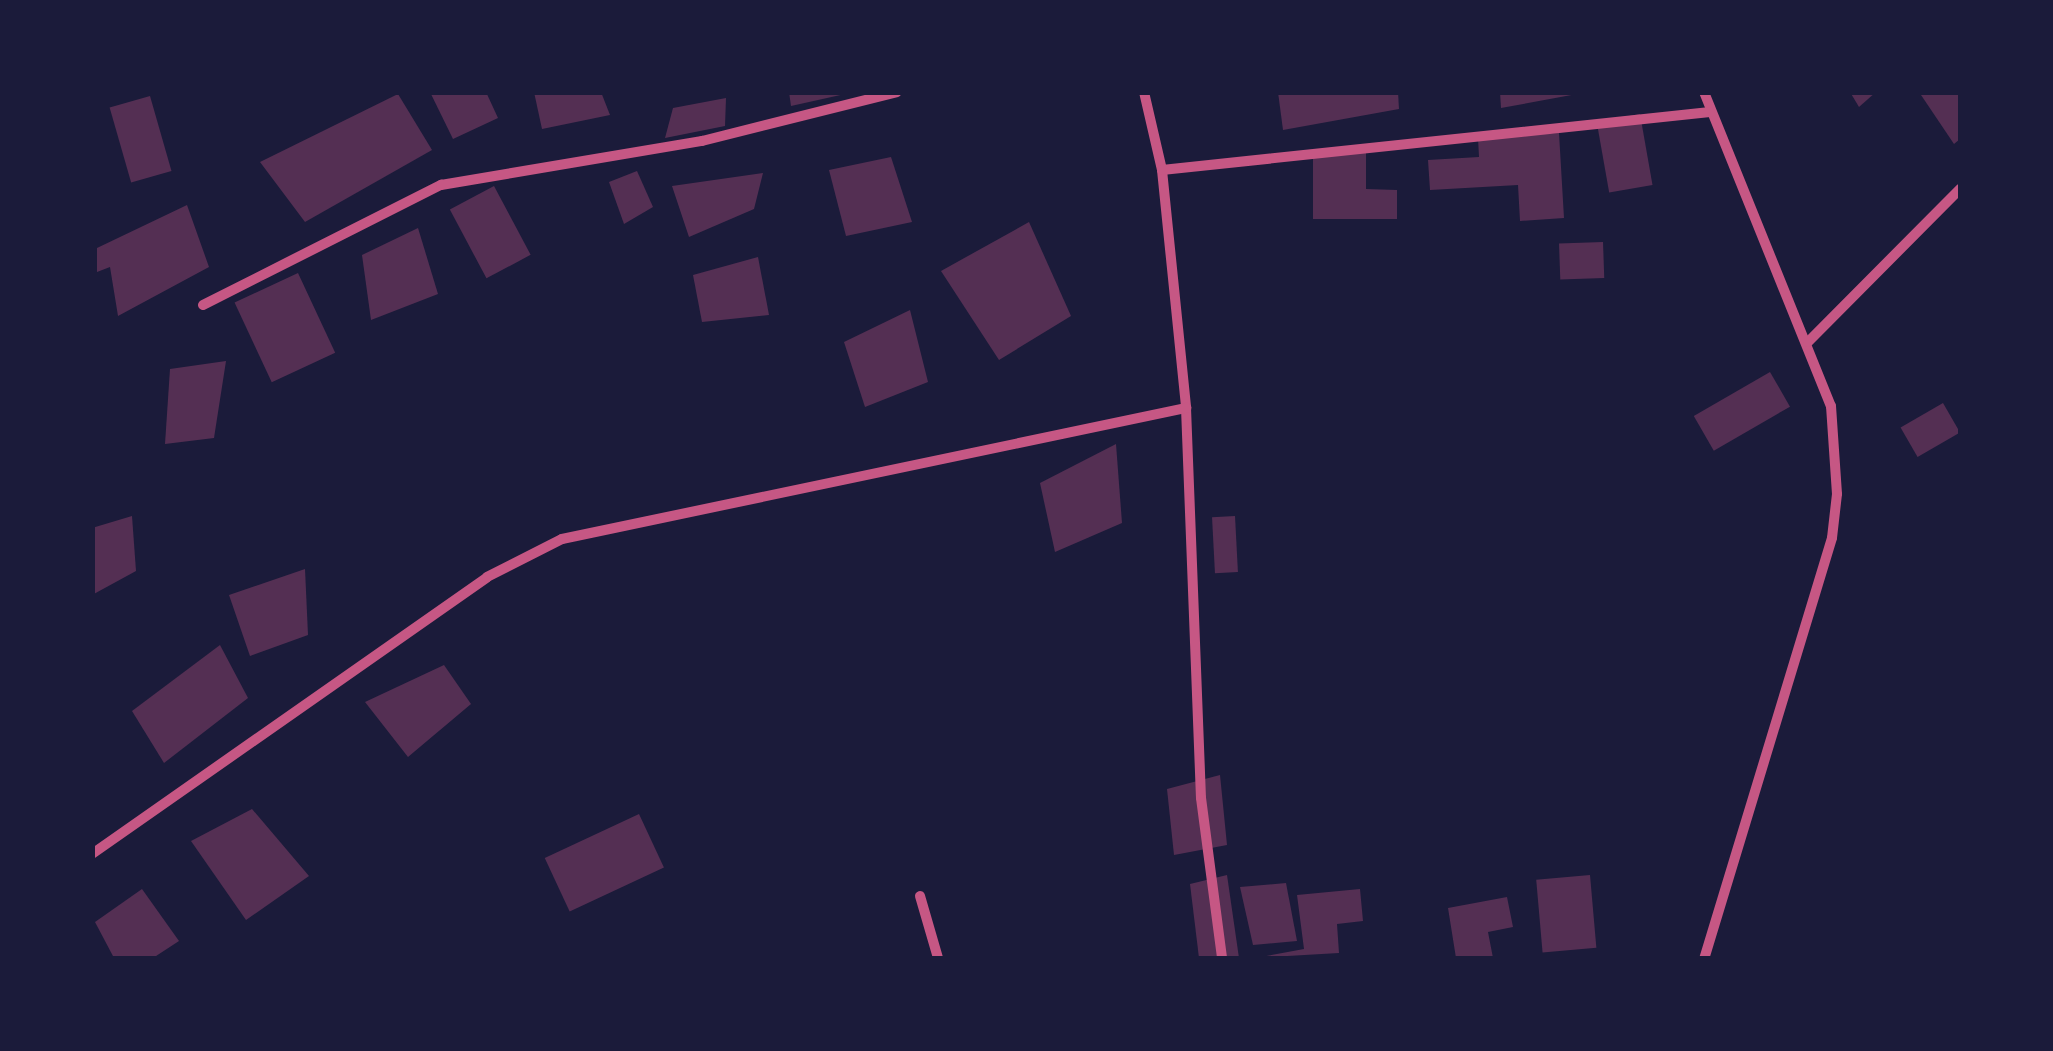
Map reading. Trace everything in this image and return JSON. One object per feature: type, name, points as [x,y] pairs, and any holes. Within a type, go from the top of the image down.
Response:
[{"type":"street","points":[[203,305],[441,185],[702,141],[897,92]]},
{"type":"street","points":[[1144,92],[1162,170],[1186,408],[1201,798],[1222,958]]},
{"type":"street","points":[[1704,92],[1831,406],[1832,538],[1704,958]]},
{"type":"street","points":[[1162,170],[1710,112]]},
{"type":"street","points":[[1808,342],[1960,188]]},
{"type":"street","points":[[92,854],[487,577],[562,538],[1186,408]]},
{"type":"street","points":[[920,896],[938,958]]},
{"type":"building","points":[[430,92],[486,92],[498,118],[453,139]]},
{"type":"building","points":[[534,92],[601,92],[610,115],[542,129]]},
{"type":"building","points":[[789,92],[845,92],[845,94],[791,106]]},
{"type":"building","points":[[1278,92],[1398,92],[1399,109],[1283,130]]},
{"type":"building","points":[[1500,92],[1576,92],[1577,94],[1501,108]]},
{"type":"building","points":[[1850,92],[1876,92],[1859,107]]},
{"type":"building","points":[[1919,92],[1960,92],[1960,139],[1954,144]]},
{"type":"building","points":[[398,94],[432,150],[305,222],[260,162]]},
{"type":"building","points":[[150,96],[171,171],[131,183],[110,108]]},
{"type":"building","points":[[726,98],[725,126],[665,138],[673,108]]},
{"type":"building","points":[[1640,114],[1653,185],[1609,193],[1597,122]]},
{"type":"building","points":[[1559,133],[1564,218],[1520,221],[1518,185],[1430,190],[1428,160],[1479,157],[1478,138]]},
{"type":"building","points":[[1313,152],[1366,152],[1366,189],[1397,190],[1397,219],[1313,219]]},
{"type":"building","points":[[891,157],[912,222],[846,236],[829,170]]},
{"type":"building","points":[[637,171],[653,207],[624,224],[609,182]]},
{"type":"building","points":[[763,173],[754,209],[689,237],[672,186]]},
{"type":"building","points":[[494,186],[531,255],[486,278],[450,209]]},
{"type":"building","points":[[187,205],[209,267],[118,316],[110,267],[97,272],[97,248]]},
{"type":"building","points":[[1029,222],[1071,316],[999,360],[941,271]]},
{"type":"building","points":[[418,228],[438,294],[371,320],[362,255]]},
{"type":"building","points":[[1603,242],[1604,278],[1560,280],[1559,244]]},
{"type":"building","points":[[758,257],[769,315],[702,322],[693,275]]},
{"type":"building","points":[[298,273],[335,353],[272,382],[235,303]]},
{"type":"building","points":[[910,310],[928,382],[865,407],[844,342]]},
{"type":"building","points":[[226,361],[214,438],[165,444],[170,369]]},
{"type":"building","points":[[1770,372],[1790,407],[1714,451],[1694,416]]},
{"type":"building","points":[[1943,403],[1960,432],[1918,457],[1901,428]]},
{"type":"building","points":[[1116,444],[1122,523],[1055,552],[1040,483]]},
{"type":"building","points":[[132,516],[136,571],[92,595],[92,528]]},
{"type":"building","points":[[1235,516],[1238,572],[1215,573],[1212,517]]},
{"type":"building","points":[[305,569],[308,635],[250,656],[229,595]]},
{"type":"building","points":[[220,645],[248,698],[164,763],[132,711]]},
{"type":"building","points":[[444,665],[471,704],[408,757],[365,702]]},
{"type":"building","points":[[1220,775],[1227,845],[1174,855],[1167,789]]},
{"type":"building","points":[[252,809],[309,876],[246,920],[191,841]]},
{"type":"building","points":[[639,814],[664,867],[570,911],[545,858]]},
{"type":"building","points":[[1227,875],[1239,958],[1199,958],[1190,884]]},
{"type":"building","points":[[1590,875],[1596,948],[1543,952],[1536,880]]},
{"type":"building","points":[[1286,883],[1297,941],[1253,945],[1240,887]]},
{"type":"building","points":[[142,889],[179,941],[153,958],[114,958],[95,922]]},
{"type":"building","points":[[1360,889],[1363,921],[1337,924],[1339,953],[1255,958],[1304,949],[1297,895]]},
{"type":"building","points":[[1507,897],[1513,927],[1488,932],[1493,958],[1456,958],[1448,908]]}]
